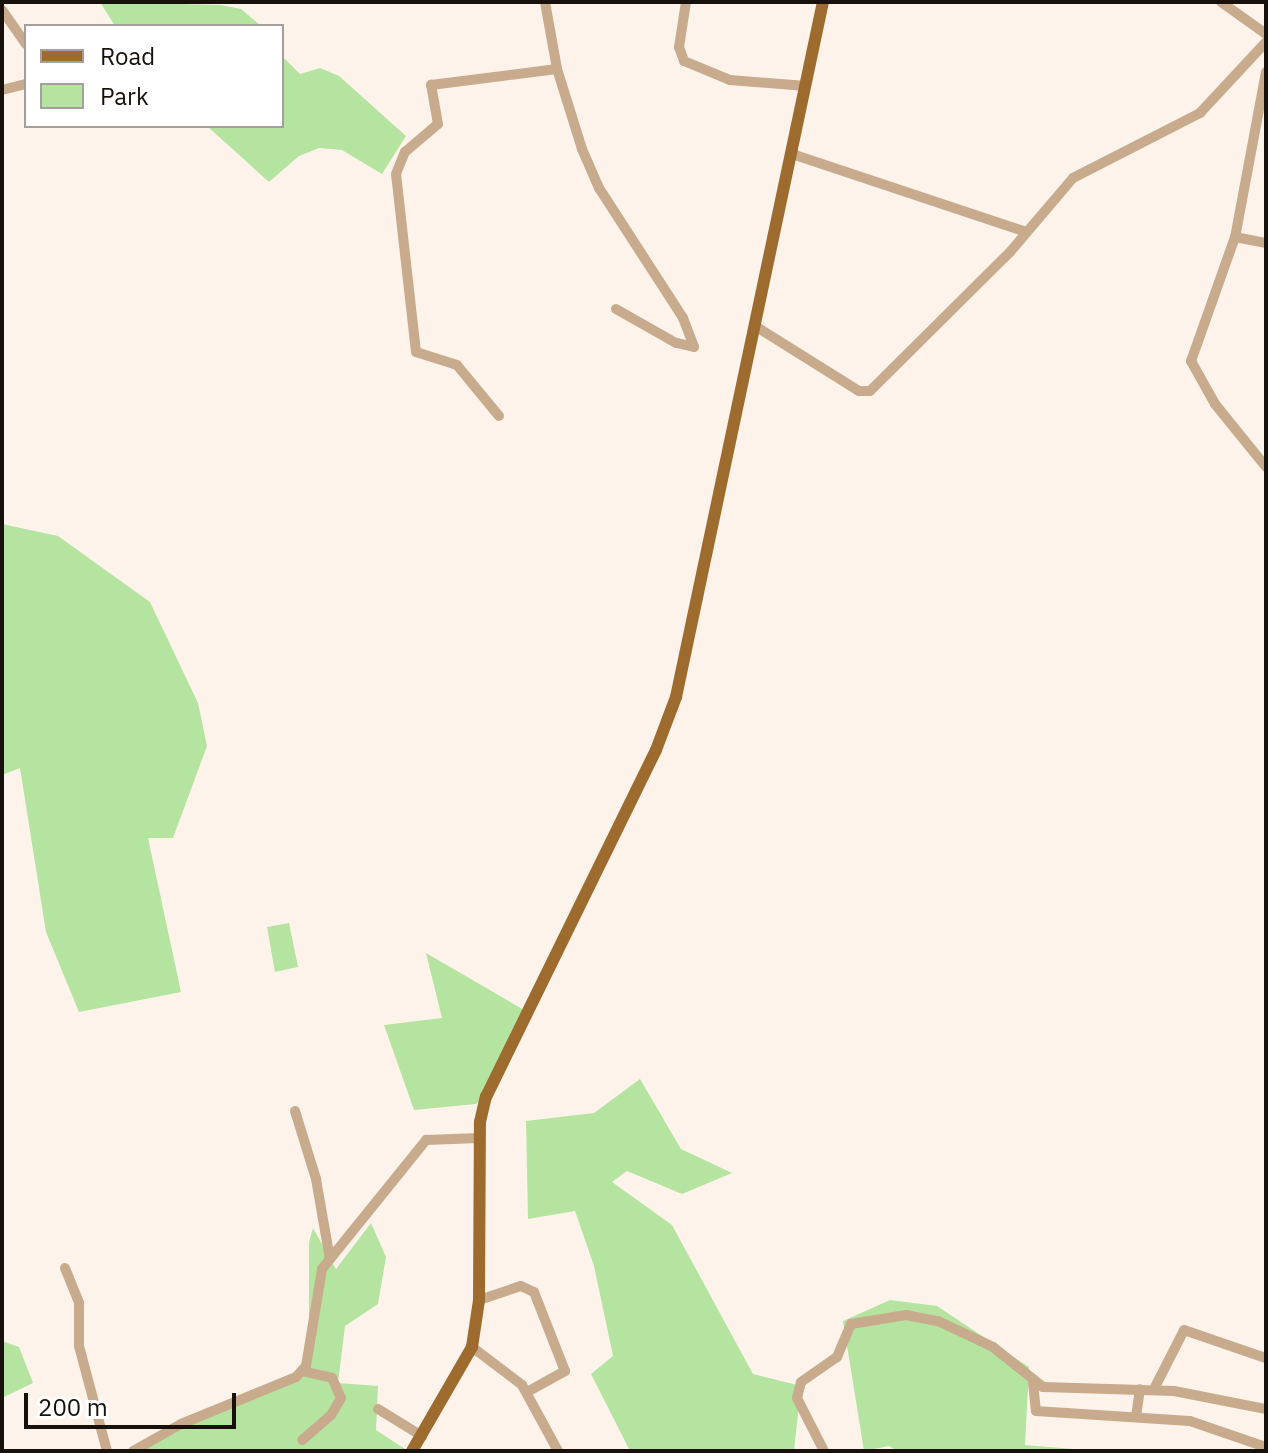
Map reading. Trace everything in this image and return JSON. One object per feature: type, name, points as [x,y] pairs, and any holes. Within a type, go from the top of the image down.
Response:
[{"type":"main road","points":[[412,1451],[472,1347],[479,1300],[479,1138],[496,1070],[656,750],[676,697],[823,2]]},
{"type":"street","points":[[545,2],[557,69],[599,188],[674,303],[694,347],[676,343],[616,309]]},
{"type":"street","points":[[686,2],[679,47],[684,61],[730,80],[806,86]]},
{"type":"street","points":[[1221,2],[1266,34]]},
{"type":"street","points":[[2,10],[24,41]]},
{"type":"street","points":[[755,326],[859,391],[870,391],[1026,232],[1073,178],[1200,113],[1266,42]]},
{"type":"street","points":[[499,416],[457,365],[416,352],[396,174],[405,152],[437,127],[431,85],[557,69]]},
{"type":"street","points":[[1266,72],[1235,237],[1191,361],[1215,404],[1266,467]]},
{"type":"street","points":[[2,90],[24,84]]},
{"type":"street","points":[[792,154],[1026,232]]},
{"type":"street","points":[[1235,237],[1266,243]]},
{"type":"street","points":[[295,1111],[316,1179],[330,1259]]},
{"type":"street","points":[[302,1371],[318,1278],[330,1259],[426,1140],[479,1138]]},
{"type":"street","points":[[65,1268],[79,1303],[79,1346],[107,1451]]},
{"type":"street","points":[[479,1300],[521,1286],[534,1292],[565,1371],[527,1392]]},
{"type":"street","points":[[824,1451],[796,1390],[837,1357],[847,1328],[857,1322],[906,1315],[938,1321],[1003,1353],[1033,1383],[1049,1388],[1154,1389],[1266,1409]]},
{"type":"street","points":[[1154,1389],[1184,1330],[1266,1358]]},
{"type":"street","points":[[472,1347],[512,1374],[527,1392],[558,1451]]},
{"type":"street","points":[[133,1451],[302,1371],[332,1378],[341,1398],[331,1415],[302,1440]]},
{"type":"street","points":[[1033,1383],[1036,1411],[1201,1423],[1266,1447]]},
{"type":"street","points":[[1136,1417],[1140,1389]]},
{"type":"street","points":[[378,1409],[422,1436]]},
{"type":"green space","points":[[100,2],[221,5],[241,9],[259,24],[114,24]]},
{"type":"green space","points":[[284,58],[300,74],[320,68],[339,76],[406,136],[382,174],[342,150],[319,148],[299,156],[269,182],[209,128],[284,128]]},
{"type":"green space","points":[[2,524],[58,536],[150,602],[198,703],[207,746],[173,838],[148,838],[181,992],[79,1012],[46,932],[20,768],[2,775]]},
{"type":"green space","points":[[289,923],[298,967],[275,972],[267,927]]},
{"type":"green space","points":[[426,953],[524,1010],[484,1098],[476,1104],[414,1110],[384,1025],[442,1018]]},
{"type":"green space","points":[[640,1079],[681,1149],[732,1173],[682,1194],[627,1171],[612,1182],[672,1225],[753,1374],[801,1386],[794,1451],[630,1451],[591,1374],[613,1356],[594,1266],[575,1211],[528,1219],[526,1121],[594,1113]]},
{"type":"green space","points":[[371,1223],[386,1257],[378,1304],[345,1326],[338,1383],[378,1386],[376,1430],[408,1451],[132,1451],[301,1369],[309,1344],[309,1242],[313,1228],[336,1269]]},
{"type":"green space","points":[[890,1300],[937,1306],[1029,1367],[1025,1445],[1097,1451],[897,1451],[889,1446],[864,1451],[843,1321]]},
{"type":"green space","points":[[2,1341],[19,1347],[33,1383],[2,1398]]}]
